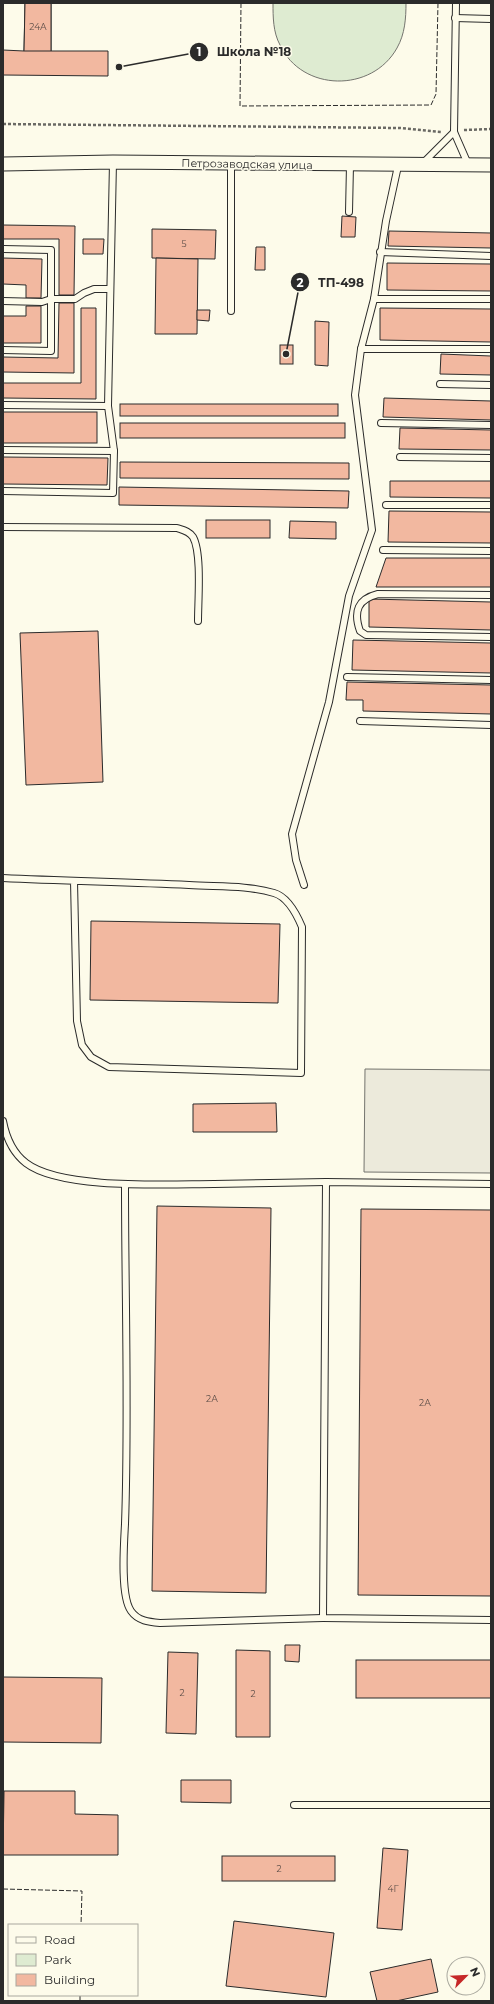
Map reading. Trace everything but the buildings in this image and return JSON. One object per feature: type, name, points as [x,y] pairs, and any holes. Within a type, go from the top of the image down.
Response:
[{"type":"street","name":"Петрозаводская улица","points":[[3,164],[114,162],[398,166],[468,164],[491,165]]},
{"type":"lane","points":[[456,3],[454,132],[468,164]]},
{"type":"lane","points":[[455,18],[491,19]]},
{"type":"lane","points":[[421,165],[454,132]]},
{"type":"lane","points":[[3,491],[113,493],[114,451],[108,406],[114,162]]},
{"type":"lane","points":[[231,164],[231,311]]},
{"type":"lane","points":[[349,212],[350,165]]},
{"type":"lane","points":[[304,885],[296,860],[292,834],[329,702],[349,596],[372,530],[355,395],[361,348],[374,299],[380,252],[398,166]]},
{"type":"lane","points":[[3,249],[51,250],[51,351],[3,350]]},
{"type":"lane","points":[[380,252],[491,256]]},
{"type":"lane","points":[[3,301],[42,302],[51,299],[75,299],[94,289],[110,289]]},
{"type":"lane","points":[[374,299],[491,299]]},
{"type":"lane","points":[[361,348],[491,349]]},
{"type":"lane","points":[[440,384],[491,385]]},
{"type":"lane","points":[[3,405],[108,406]]},
{"type":"lane","points":[[381,423],[491,425]]},
{"type":"lane","points":[[3,450],[114,451]]},
{"type":"lane","points":[[400,457],[491,458]]},
{"type":"lane","points":[[386,505],[491,505]]},
{"type":"lane","points":[[3,527],[177,528],[186,530],[192,535],[197,552],[198,621]]},
{"type":"lane","points":[[383,550],[491,551]]},
{"type":"lane","points":[[491,595],[378,594],[367,597],[360,604],[357,622],[360,631],[366,635],[491,637]]},
{"type":"lane","points":[[347,677],[491,680]]},
{"type":"lane","points":[[360,721],[491,725]]},
{"type":"lane","points":[[3,878],[242,888],[275,893],[284,898],[299,919],[302,927],[301,1073],[109,1067],[91,1057],[82,1045],[77,1021],[74,881]]},
{"type":"lane","points":[[3,1121],[14,1152],[27,1164],[49,1174],[125,1185],[326,1182],[491,1184]]},
{"type":"lane","points":[[324,1618],[326,1182]]},
{"type":"lane","points":[[125,1185],[126,1496],[124,1569],[126,1595],[130,1610],[145,1622],[160,1623],[324,1618],[491,1620]]},
{"type":"lane","points":[[294,1805],[491,1805]]},
{"type":"path","points":[[3,124],[400,128],[437,132],[491,129]]},
{"type":"green space","points":[[273,3],[406,3],[406,14],[402,37],[397,48],[386,63],[371,73],[355,79],[337,81],[320,78],[304,72],[290,60],[280,45],[275,30]]},
{"type":"shaded area","points":[[365,1069],[491,1070],[491,1173],[364,1172]]},
{"type":"fence","points":[[241,3],[240,106],[431,105],[436,94],[438,3]]},
{"type":"fence","points":[[3,1889],[82,1891],[81,1924]]},
{"type":"fence","points":[[80,1996],[80,2001]]},
{"type":"place","name":"Школа №18","points":[[119,67]]},
{"type":"place","name":"ТП-498","points":[[286,354]]}]
